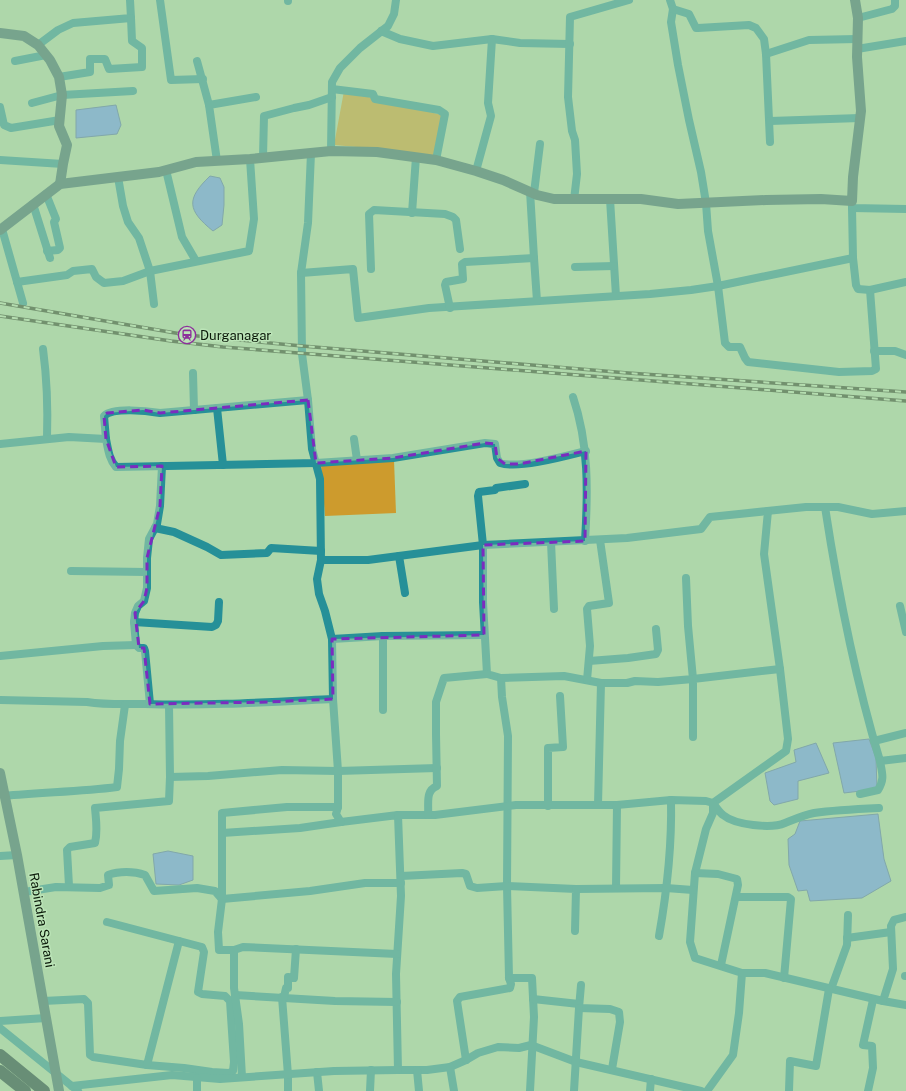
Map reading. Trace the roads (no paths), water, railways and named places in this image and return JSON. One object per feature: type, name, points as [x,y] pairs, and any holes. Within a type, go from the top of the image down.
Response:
[{"type":"highway","points":[[0,1055],[44,1091]]},
{"type":"highway","points":[[0,1071],[25,1091]]},
{"type":"street","points":[[59,77],[90,72],[90,59],[105,58],[109,69],[142,67],[142,48],[132,41],[130,0]]},
{"type":"street","points":[[160,0],[170,80],[203,79]]},
{"type":"street","points":[[331,151],[332,82],[340,68],[388,26],[394,14],[396,0]]},
{"type":"street","points":[[574,200],[577,174],[575,140],[572,131],[568,96],[570,17],[628,0]]},
{"type":"street","points":[[670,0],[673,9],[671,22],[678,65],[701,172],[706,203],[708,231],[718,286],[724,343],[728,347],[740,348],[748,362],[839,372],[872,371],[876,369],[870,290]]},
{"type":"street","points":[[855,0],[858,18],[857,44],[861,110],[853,178],[852,204],[855,280],[858,289],[870,290],[906,282]]},
{"type":"street","points":[[858,18],[892,9],[895,6],[895,0]]},
{"type":"street","points":[[673,9],[689,14],[695,26],[698,28],[749,25],[756,28],[762,36],[766,54],[770,142]]},
{"type":"street","points":[[38,45],[58,30],[73,23],[131,18]]},
{"type":"street","points":[[381,31],[400,39],[433,46],[492,39],[520,43],[570,44]]},
{"type":"street","points":[[0,33],[24,36],[38,45],[46,55],[59,77],[62,95],[59,126],[67,145],[60,184]]},
{"type":"street","points":[[476,171],[491,116],[488,103],[492,39]]},
{"type":"street","points":[[766,54],[809,40],[857,44],[906,41]]},
{"type":"street","points":[[15,61],[46,55]]},
{"type":"street","points":[[197,61],[209,105],[217,161]]},
{"type":"street","points":[[32,103],[62,95],[133,91]]},
{"type":"street","points":[[263,157],[264,116],[308,105],[332,93],[373,94],[375,99],[439,110],[445,114],[436,160]]},
{"type":"street","points":[[209,105],[256,97]]},
{"type":"street","points":[[0,107],[4,125],[10,128],[60,120]]},
{"type":"street","points":[[770,121],[860,118]]},
{"type":"street","points":[[537,301],[532,192],[540,144]]},
{"type":"street","points":[[23,303],[1,229],[60,184],[166,170],[196,162],[250,159],[331,151],[377,152],[436,160],[476,171],[554,199],[641,199],[678,204],[821,199],[852,204],[906,209]]},
{"type":"street","points":[[311,153],[308,223],[301,273],[302,354],[312,449],[320,479],[321,560],[317,578],[319,594],[332,639],[333,699],[338,771],[338,807],[336,814],[341,822]]},
{"type":"street","points":[[412,213],[416,157]]},
{"type":"street","points":[[17,282],[67,275],[72,271],[92,269],[96,277],[104,283],[123,281],[150,271],[249,250],[254,219],[250,159]]},
{"type":"street","points":[[0,160],[63,164]]},
{"type":"street","points":[[166,170],[182,237],[196,262]]},
{"type":"street","points":[[118,177],[123,206],[128,222],[138,238],[150,271],[154,304]]},
{"type":"street","points":[[33,204],[49,254],[60,248],[54,222],[56,219],[46,194]]},
{"type":"street","points":[[610,199],[616,296]]},
{"type":"street","points":[[371,269],[369,214],[374,210],[445,214],[453,217],[456,220],[460,249]]},
{"type":"street","points":[[450,308],[446,282],[463,279],[462,264],[464,262],[534,258]]},
{"type":"street","points":[[301,273],[353,269],[358,318],[429,308],[450,308],[690,290],[718,286],[853,258]]},
{"type":"street","points":[[575,267],[614,266]]},
{"type":"street","points":[[43,349],[47,387],[47,438]]},
{"type":"street","points":[[874,351],[895,351],[906,354]]},
{"type":"street","points":[[193,373],[194,410]]},
{"type":"street","points":[[573,397],[580,416],[586,451],[587,500],[584,541]]},
{"type":"street","points":[[308,400],[160,413],[143,410],[108,413],[104,416],[109,454],[112,463],[116,467],[316,462],[394,458],[485,443],[495,444],[497,458],[500,463],[505,464],[519,464],[586,451]]},
{"type":"street","points":[[216,408],[222,465]]},
{"type":"street","points":[[0,444],[47,438],[69,437],[106,439]]},
{"type":"street","points":[[354,439],[357,460]]},
{"type":"street","points":[[136,645],[134,622],[138,606],[144,601],[149,539],[155,528],[160,506],[162,466]]},
{"type":"street","points":[[487,674],[484,636],[483,545],[478,496],[479,492],[525,484]]},
{"type":"street","points":[[321,560],[368,560],[483,545],[627,538],[702,529],[710,517],[768,510],[806,507],[838,507],[872,514],[906,511]]},
{"type":"street","points":[[825,507],[836,572],[854,657],[883,774],[882,783],[878,790],[860,794]]},
{"type":"street","points":[[713,803],[786,751],[788,739],[764,554],[768,510]]},
{"type":"street","points":[[155,528],[174,532],[221,555],[267,553],[271,548],[321,551]]},
{"type":"street","points":[[587,680],[590,646],[587,609],[589,606],[610,603],[600,540]]},
{"type":"street","points":[[551,542],[554,609]]},
{"type":"street","points":[[399,556],[405,593]]},
{"type":"street","points":[[71,572],[147,578]]},
{"type":"street","points":[[686,578],[688,626],[693,679],[693,737]]},
{"type":"street","points":[[134,622],[212,627],[216,626],[218,621],[219,602]]},
{"type":"street","points":[[900,606],[906,632]]},
{"type":"street","points":[[589,660],[628,658],[656,654],[658,650],[656,629]]},
{"type":"street","points":[[332,639],[383,636],[484,636]]},
{"type":"street","points":[[383,636],[383,710]]},
{"type":"street","points":[[0,656],[103,646],[136,645],[139,648],[144,648],[145,651],[150,704]]},
{"type":"street","points":[[428,815],[429,794],[432,788],[437,786],[436,702],[444,678],[487,674],[501,678],[564,676],[601,683],[627,683],[635,681],[658,682],[693,679],[780,669]]},
{"type":"street","points":[[466,1060],[457,1001],[460,997],[510,988],[511,984],[509,978],[508,736],[502,697],[501,678]]},
{"type":"street","points":[[598,805],[601,683]]},
{"type":"street","points":[[548,806],[548,748],[563,747],[560,696]]},
{"type":"street","points":[[0,700],[87,702],[125,705],[169,705],[333,699]]},
{"type":"street","points":[[3,799],[36,792],[89,791],[117,787],[120,741],[125,705]]},
{"type":"street","points":[[69,886],[67,850],[70,847],[95,843],[97,825],[95,808],[169,801],[169,705]]},
{"type":"street","points":[[874,741],[906,733]]},
{"type":"street","points":[[880,761],[906,758]]},
{"type":"street","points":[[170,778],[282,770],[338,771],[437,768]]},
{"type":"street","name":"Rabindra Sarani","points":[[0,772],[3,799],[17,855],[59,1091]]},
{"type":"street","points":[[659,936],[672,835],[671,800]]},
{"type":"street","points":[[222,833],[300,828],[398,815],[428,815],[516,805],[617,805],[671,800],[706,801],[713,803],[724,815],[732,820],[765,826],[781,824],[798,817],[814,813],[879,808]]},
{"type":"street","points":[[713,803],[713,813],[706,829],[695,873],[693,890],[690,942],[695,958],[742,973],[765,973],[855,994],[873,1000],[906,1005]]},
{"type":"street","points":[[616,888],[617,805]]},
{"type":"street","points":[[338,807],[287,807],[222,813],[222,899],[218,932],[219,950],[234,950],[243,946],[397,954]]},
{"type":"street","points":[[398,815],[401,879],[397,954],[398,1070]]},
{"type":"street","points":[[0,856],[17,855]]},
{"type":"street","points":[[24,892],[69,886],[100,888],[109,884],[108,874],[139,873],[145,875],[154,891],[197,888],[215,891],[222,899]]},
{"type":"street","points":[[222,899],[310,891],[365,883],[462,873],[466,874],[470,886],[477,888],[508,886],[576,889],[666,888],[693,890]]},
{"type":"street","points":[[695,873],[718,874],[737,879],[738,885],[736,897],[720,965]]},
{"type":"street","points":[[575,931],[576,889]]},
{"type":"street","points":[[736,897],[788,897],[791,899],[784,978]]},
{"type":"street","points":[[789,1091],[790,1061],[816,1066],[830,989],[846,945],[848,915]]},
{"type":"street","points":[[883,1001],[893,969],[891,926],[894,920],[906,917]]},
{"type":"street","points":[[43,1001],[84,999],[88,1003],[90,1055],[93,1057],[212,1072],[229,1073],[233,1071],[234,1062],[230,1001],[225,996],[202,994],[198,992],[204,952],[202,947],[107,922]]},
{"type":"street","points":[[847,938],[891,932]]},
{"type":"street","points":[[147,1065],[179,941]]},
{"type":"street","points":[[288,1091],[283,997],[286,988],[288,988],[288,977],[294,978],[296,949]]},
{"type":"street","points":[[234,950],[235,995],[239,1024],[242,1077]]},
{"type":"street","points":[[707,1091],[733,1055],[739,1013],[742,973]]},
{"type":"street","points":[[509,978],[532,978],[534,1017],[531,1045],[530,1091]]},
{"type":"street","points":[[574,1091],[581,985]]},
{"type":"street","points":[[235,995],[335,1001],[397,1002]]},
{"type":"street","points":[[533,999],[610,1009],[619,1012],[620,1022],[612,1069]]},
{"type":"street","points":[[868,1091],[872,1068],[872,1046],[863,1045],[873,1000]]},
{"type":"street","points":[[0,1021],[46,1018]]},
{"type":"street","points":[[0,1028],[75,1088],[172,1075],[220,1079],[317,1072],[417,1070],[450,1067],[478,1053],[498,1047],[519,1048],[531,1045],[576,1062],[612,1069],[701,1091]]},
{"type":"street","points":[[450,1067],[454,1091]]},
{"type":"street","points":[[370,1091],[371,1070]]},
{"type":"street","points":[[417,1070],[419,1091]]},
{"type":"street","points":[[317,1072],[319,1091]]},
{"type":"street","points":[[197,1091],[198,1078]]},
{"type":"street","points":[[650,1091],[651,1079]]},
{"type":"water","points":[[116,105],[121,125],[117,134],[76,138],[76,110]]},
{"type":"water","points":[[210,176],[220,178],[224,187],[222,225],[213,231],[198,217],[194,210],[193,204],[197,191]]},
{"type":"water","points":[[869,739],[876,758],[877,789],[844,793],[833,743]]},
{"type":"water","points":[[816,743],[829,773],[798,781],[798,799],[774,805],[770,801],[765,773],[796,762],[794,750]]},
{"type":"water","points":[[878,814],[884,859],[891,881],[862,898],[810,901],[807,890],[798,891],[789,865],[788,839],[795,834],[800,821]]},
{"type":"water","points":[[168,851],[193,856],[193,880],[179,885],[156,884],[153,854]]},
{"type":"railway","points":[[0,303],[187,335],[628,373],[906,392]]},
{"type":"railway","points":[[0,316],[171,341],[223,347],[906,401]]},
{"type":"place","name":"Durganagar","points":[[187,335]]}]
